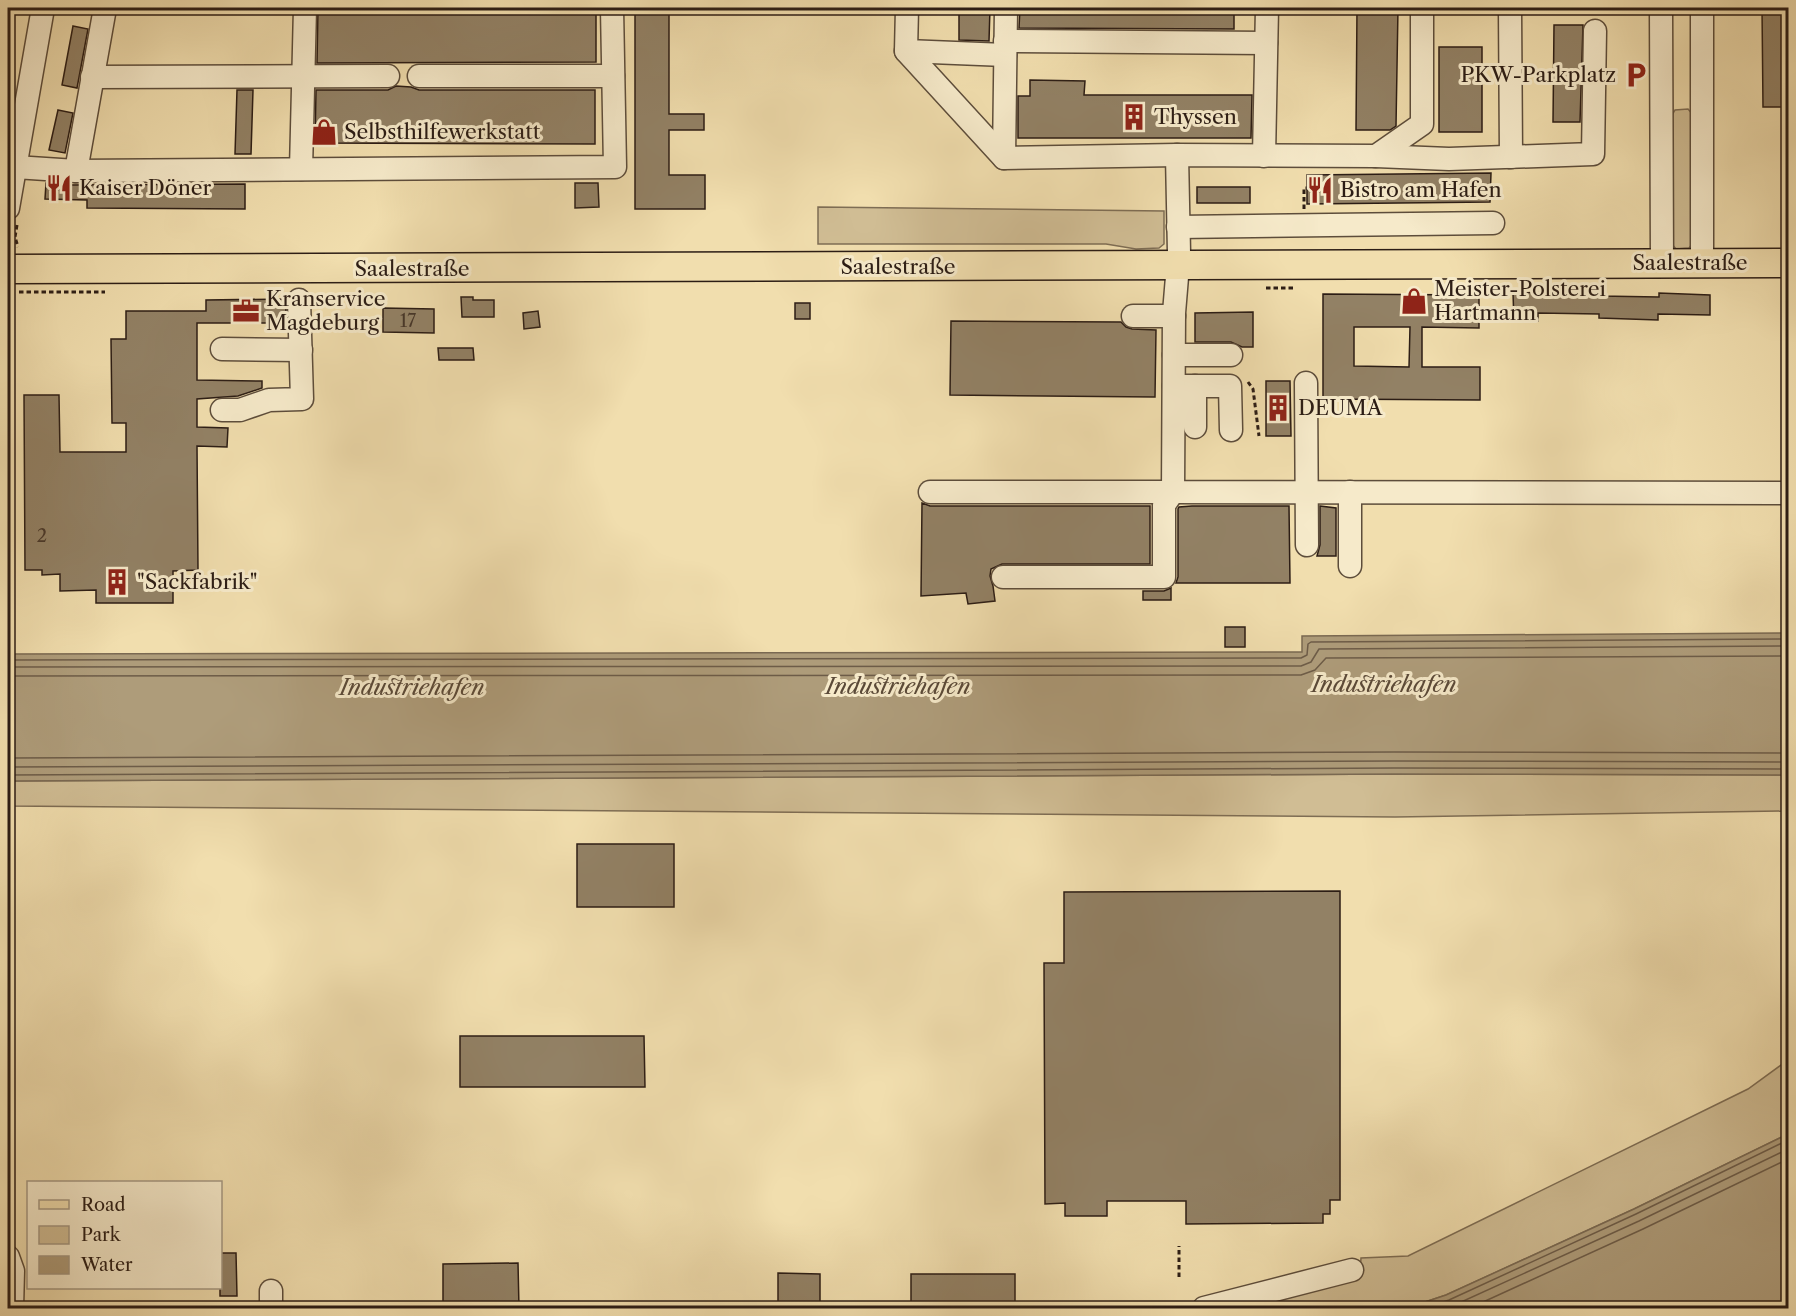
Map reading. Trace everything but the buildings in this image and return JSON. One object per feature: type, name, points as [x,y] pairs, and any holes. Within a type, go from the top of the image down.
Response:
[{"type":"main road","name":"Saalestraße","points":[[15,262],[1179,265],[1788,263]]},
{"type":"street","points":[[13,213],[15,167],[43,8]]},
{"type":"street","points":[[76,171],[105,8]]},
{"type":"street","points":[[301,170],[305,8]]},
{"type":"street","points":[[15,167],[76,171],[615,166],[612,8]]},
{"type":"street","points":[[907,8],[906,51],[1004,158],[1177,155],[1376,156],[1449,159],[1593,154],[1595,31]]},
{"type":"street","points":[[1004,158],[1006,8]]},
{"type":"street","points":[[1264,156],[1268,8]]},
{"type":"street","points":[[1376,156],[1422,124],[1422,8]]},
{"type":"street","points":[[1510,8],[1511,157]]},
{"type":"street","points":[[1662,8],[1662,263]]},
{"type":"street","points":[[1702,8],[1702,263]]},
{"type":"street","points":[[906,51],[1266,43]]},
{"type":"street","points":[[92,77],[388,76]]},
{"type":"street","points":[[419,76],[614,76]]},
{"type":"street","points":[[1177,155],[1179,265],[1175,284],[1174,355],[1194,427]]},
{"type":"street","points":[[1178,227],[1493,223]]},
{"type":"street","points":[[222,410],[240,410],[269,400],[302,399],[299,300]]},
{"type":"street","points":[[1132,316],[1174,316]]},
{"type":"street","points":[[222,349],[301,350]]},
{"type":"street","points":[[1174,355],[1231,355]]},
{"type":"street","points":[[1306,383],[1307,545]]},
{"type":"street","points":[[1184,386],[1230,386],[1231,430]]},
{"type":"street","points":[[1003,577],[1164,577],[1164,505],[1173,492],[1184,386]]},
{"type":"street","points":[[930,492],[1788,493]]},
{"type":"street","points":[[1350,492],[1350,566]]},
{"type":"street","points":[[8,1257],[12,1268],[12,1308]]},
{"type":"street","points":[[1204,1308],[1352,1270]]},
{"type":"path","points":[[13,213],[17,246],[15,262]]},
{"type":"path","points":[[11,629],[11,654]]},
{"type":"path","points":[[1179,1246],[1179,1277]]},
{"type":"green space","points":[[1688,109],[1694,116],[1693,243],[1689,248],[1676,249],[1671,243],[1670,118],[1675,110]]},
{"type":"green space","points":[[818,207],[1164,211],[1164,244],[1159,248],[1136,249],[1106,244],[818,244]]},
{"type":"green space","points":[[1394,774],[1788,775],[1788,811],[1395,817],[8,806],[8,781]]},
{"type":"green space","points":[[1788,1060],[1788,1134],[1634,1209],[1446,1295],[1407,1308],[1239,1308],[1360,1273],[1361,1258],[1408,1256],[1748,1089]]},
{"type":"water","name":"Industriehafen","points":[[1788,633],[1788,775],[1394,774],[8,781],[8,654],[1302,652],[1302,636]]},
{"type":"water","points":[[1788,1134],[1788,1308],[1407,1308],[1446,1295],[1634,1209]]},
{"type":"place","name":"PKW-Parkplatz","points":[[1636,75]]},
{"type":"place","name":"Thyssen","points":[[1134,117]]},
{"type":"place","name":"Selbsthilfewerkstatt","points":[[324,132]]},
{"type":"place","name":"Kaiser Döner","points":[[59,188]]},
{"type":"place","name":"Bistro am Hafen","points":[[1320,190]]},
{"type":"place","name":"Meister-Polsterei Hartmann","points":[[1414,301]]},
{"type":"place","name":"Kranservice Magdeburg","points":[[246,311]]},
{"type":"place","name":"DEUMA","points":[[1278,408]]},
{"type":"place","name":"\"Sackfabrik\"","points":[[117,582]]}]
